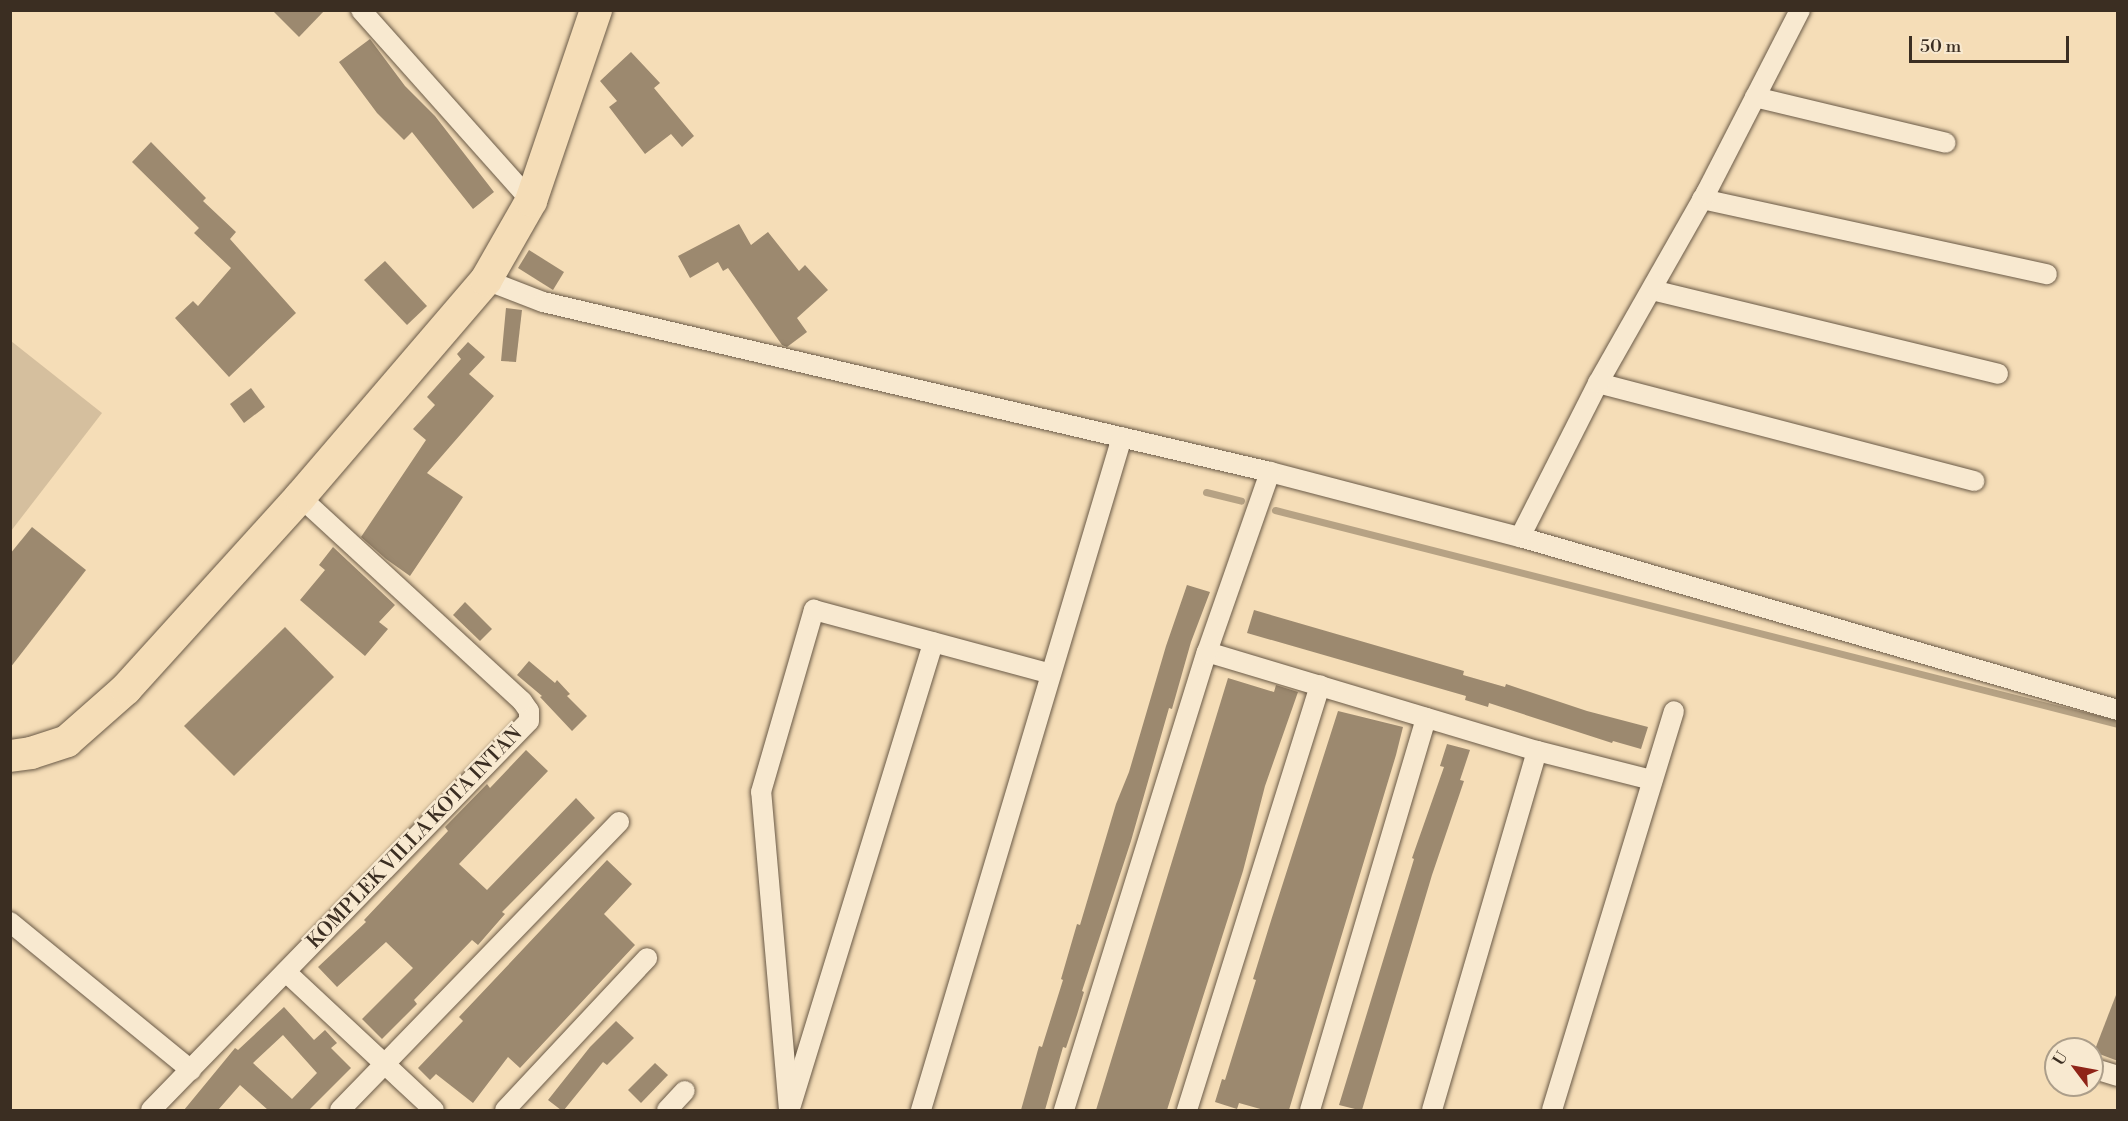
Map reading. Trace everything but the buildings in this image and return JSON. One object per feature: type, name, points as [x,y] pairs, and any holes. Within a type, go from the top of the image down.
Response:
[{"type":"main road","points":[[10,756],[31,753],[67,741],[126,689],[300,497],[486,280],[531,201],[596,10]]},
{"type":"street","points":[[361,10],[531,201]]},
{"type":"street","points":[[1520,537],[1598,383],[1702,199],[1800,10]]},
{"type":"street","points":[[1755,97],[1946,143]]},
{"type":"street","points":[[1702,199],[2047,274]]},
{"type":"street","points":[[486,280],[543,302],[1270,472],[1520,537],[2118,710]]},
{"type":"street","points":[[1652,290],[1998,374]]},
{"type":"street","points":[[1598,383],[1974,481]]},
{"type":"street","points":[[921,1110],[1122,437]]},
{"type":"street","points":[[1064,1110],[1208,652],[1270,472]]},
{"type":"street","name":"KOMPLEK VILLA KOTA INTAN","points":[[151,1110],[529,721],[529,711],[522,701],[300,497]]},
{"type":"street","points":[[789,1110],[761,792],[813,610],[1051,675]]},
{"type":"street","points":[[789,1110],[933,642]]},
{"type":"street","points":[[1208,652],[1537,751],[1653,780]]},
{"type":"street","points":[[1187,1110],[1320,685]]},
{"type":"street","points":[[1552,1110],[1674,711]]},
{"type":"street","points":[[1310,1110],[1426,718]]},
{"type":"street","points":[[1432,1110],[1537,751]]},
{"type":"street","points":[[340,1110],[619,822]]},
{"type":"street","points":[[10,922],[191,1070]]},
{"type":"street","points":[[505,1110],[647,958]]},
{"type":"street","points":[[286,972],[383,1065],[434,1110]]},
{"type":"street","points":[[667,1110],[685,1091]]},
{"type":"shaded area","points":[[11,341],[102,413],[11,531]]},
{"type":"waterway","points":[[1206,492],[1241,501]]},
{"type":"waterway","points":[[1275,510],[2118,724]]}]
